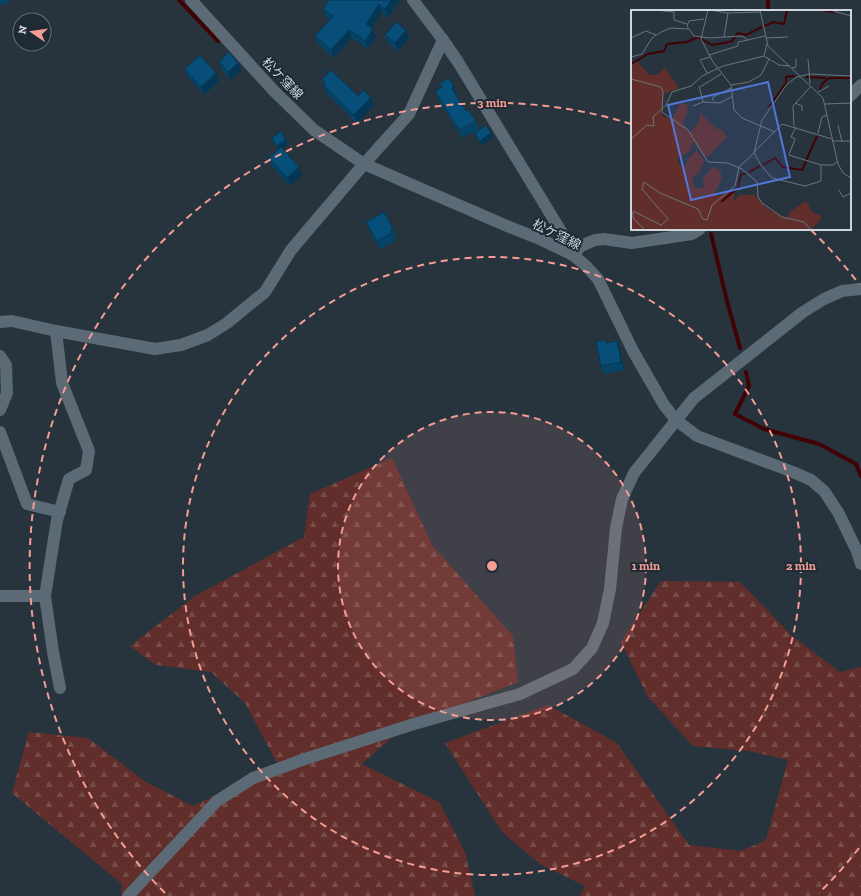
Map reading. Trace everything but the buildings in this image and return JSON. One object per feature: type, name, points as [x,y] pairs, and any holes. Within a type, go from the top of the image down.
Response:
[{"type":"street","name":"松ケ窪線","points":[[191,0],[274,91],[314,130],[364,164],[542,240],[573,255],[585,265],[598,279],[633,351],[664,405],[676,420],[697,436],[811,480],[824,491],[838,512],[857,551],[861,564]]},
{"type":"street","points":[[413,0],[443,40],[562,233],[573,255],[581,246],[595,240],[604,239],[632,244],[692,234],[698,230]]},
{"type":"street","points":[[0,322],[12,321],[56,331],[155,349],[180,345],[208,335],[227,323],[265,292],[291,250],[364,164],[409,114],[443,40]]},
{"type":"street","points":[[851,95],[861,85]]},
{"type":"street","points":[[128,896],[218,801],[253,778],[302,760],[414,724],[520,694],[573,669],[592,648],[603,623],[610,589],[616,528],[622,499],[634,473],[694,398],[802,312],[824,299],[842,291],[861,289]]},
{"type":"street","points":[[56,331],[62,382],[89,451],[86,470],[69,479],[60,512],[45,596],[52,652],[60,688]]},
{"type":"street","points":[[0,356],[6,365],[7,393],[0,410]]},
{"type":"street","points":[[0,432],[27,504],[60,512]]},
{"type":"street","points":[[0,596],[45,596]]},
{"type":"green space","points":[[392,458],[432,545],[513,636],[518,682],[402,728],[362,764],[439,802],[465,852],[475,896],[121,896],[122,884],[12,793],[29,732],[88,738],[146,782],[193,806],[278,765],[245,703],[211,672],[156,665],[130,646],[195,596],[304,537],[310,494]]},
{"type":"green space","points":[[661,581],[740,582],[792,636],[840,672],[861,667],[861,896],[580,896],[585,886],[540,864],[502,832],[445,743],[548,705],[617,743],[689,845],[741,851],[766,840],[788,760],[749,751],[693,746],[648,697],[621,642]]},
{"type":"waterway","points":[[179,0],[218,41]]},
{"type":"waterway","points":[[768,0],[768,10]]},
{"type":"waterway","points":[[711,234],[740,348]]},
{"type":"waterway","points":[[746,372],[749,386],[735,414],[764,429],[819,444],[856,464],[861,476]]}]
